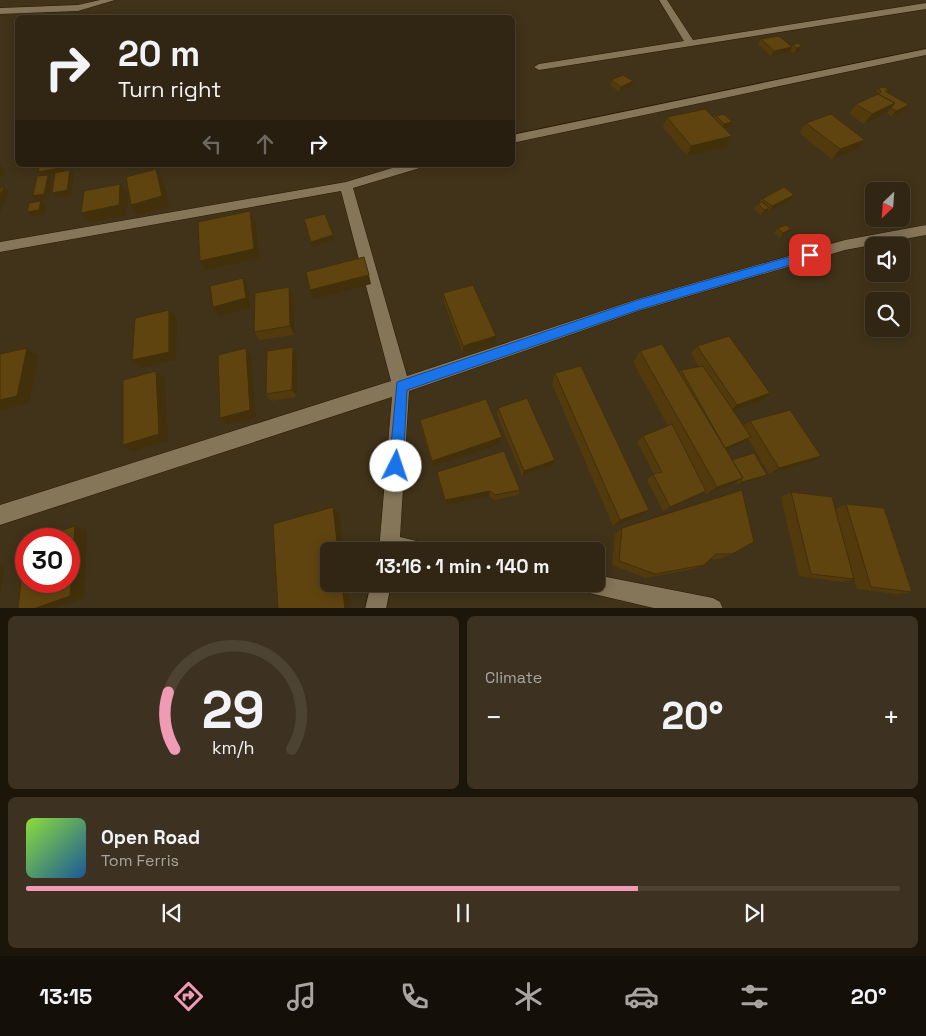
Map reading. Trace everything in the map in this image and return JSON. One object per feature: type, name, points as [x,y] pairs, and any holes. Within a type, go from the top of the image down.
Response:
[{"type":"street","points":[[0,11],[78,8],[111,0]]},
{"type":"street","points":[[663,0],[691,44]]},
{"type":"street","points":[[539,67],[926,6]]},
{"type":"street","points":[[515,138],[926,52]]},
{"type":"street","points":[[0,247],[346,186],[409,167]]},
{"type":"street","points":[[346,186],[401,386],[390,542]]},
{"type":"street","points":[[0,515],[401,386],[638,305],[845,245],[926,230]]},
{"type":"street","points":[[605,587],[713,608]]},
{"type":"street","points":[[375,608],[379,592]]},
{"type":"building","points":[[108,13],[107,15],[69,15]]},
{"type":"building","points":[[779,36],[792,47],[774,51],[761,39]]},
{"type":"building","points":[[798,43],[802,46],[797,48],[792,45]]},
{"type":"building","points":[[623,75],[633,81],[621,87],[611,80]]},
{"type":"building","points":[[879,88],[889,89],[885,91],[909,105],[896,111],[891,108],[895,103],[878,94],[871,96],[881,92]]},
{"type":"building","points":[[878,94],[895,103],[872,114],[856,104]]},
{"type":"building","points":[[705,109],[732,136],[691,146],[667,117]]},
{"type":"building","points":[[724,114],[732,122],[724,124],[716,116]]},
{"type":"building","points":[[831,114],[865,140],[840,149],[806,123]]},
{"type":"building","points":[[39,167],[59,167],[59,168],[38,172]]},
{"type":"building","points":[[156,169],[162,196],[131,205],[126,177]]},
{"type":"building","points":[[70,170],[67,190],[52,193],[55,173]]},
{"type":"building","points":[[48,175],[44,194],[33,196],[37,176]]},
{"type":"building","points":[[120,184],[119,205],[81,213],[84,191]]},
{"type":"building","points":[[784,187],[794,195],[772,206],[762,199]]},
{"type":"building","points":[[41,201],[39,210],[27,212],[29,203]]},
{"type":"building","points":[[762,202],[769,208],[764,210],[758,204]]},
{"type":"building","points":[[250,211],[254,249],[200,261],[198,222]]},
{"type":"building","points":[[325,214],[333,235],[311,242],[304,219]]},
{"type":"building","points":[[786,225],[791,229],[783,233],[778,228]]},
{"type":"building","points":[[364,257],[369,275],[310,290],[306,272]]},
{"type":"building","points":[[243,278],[246,298],[213,307],[210,286]]},
{"type":"building","points":[[473,285],[496,336],[463,346],[443,293]]},
{"type":"building","points":[[289,287],[290,326],[254,332],[255,293]]},
{"type":"building","points":[[169,310],[169,352],[132,360],[135,318]]},
{"type":"building","points":[[729,336],[770,393],[737,405],[697,346]]},
{"type":"building","points":[[662,344],[743,478],[717,487],[640,351]]},
{"type":"building","points":[[293,347],[292,390],[266,394],[267,351]]},
{"type":"building","points":[[27,348],[17,396],[0,400],[0,354]]},
{"type":"building","points":[[246,348],[250,410],[220,418],[218,355]]},
{"type":"building","points":[[581,366],[649,510],[620,520],[555,373]]},
{"type":"building","points":[[703,366],[751,437],[725,448],[681,370]]},
{"type":"building","points":[[156,371],[159,434],[123,445],[123,380]]},
{"type":"building","points":[[527,398],[555,460],[524,471],[498,408]]},
{"type":"building","points":[[486,399],[502,437],[432,461],[420,420]]},
{"type":"building","points":[[790,410],[821,456],[779,468],[750,421]]},
{"type":"building","points":[[672,424],[706,491],[670,507],[653,474],[662,472],[643,436]]},
{"type":"building","points":[[504,451],[520,490],[495,495],[490,491],[445,500],[437,472]]},
{"type":"building","points":[[754,453],[767,475],[742,482],[741,479],[743,478],[732,460]]},
{"type":"building","points":[[742,490],[754,542],[732,554],[716,554],[704,565],[655,574],[619,561],[622,528]]},
{"type":"building","points":[[791,492],[832,497],[854,579],[811,574]]},
{"type":"building","points":[[846,504],[884,508],[912,592],[871,587]]},
{"type":"building","points":[[333,507],[337,542],[320,542],[320,592],[343,592],[345,608],[278,608],[273,524]]},
{"type":"building","points":[[20,593],[70,593],[70,596],[36,608],[18,608]]},
{"type":"route","points":[[396,466],[401,386],[638,305],[810,255]]}]
